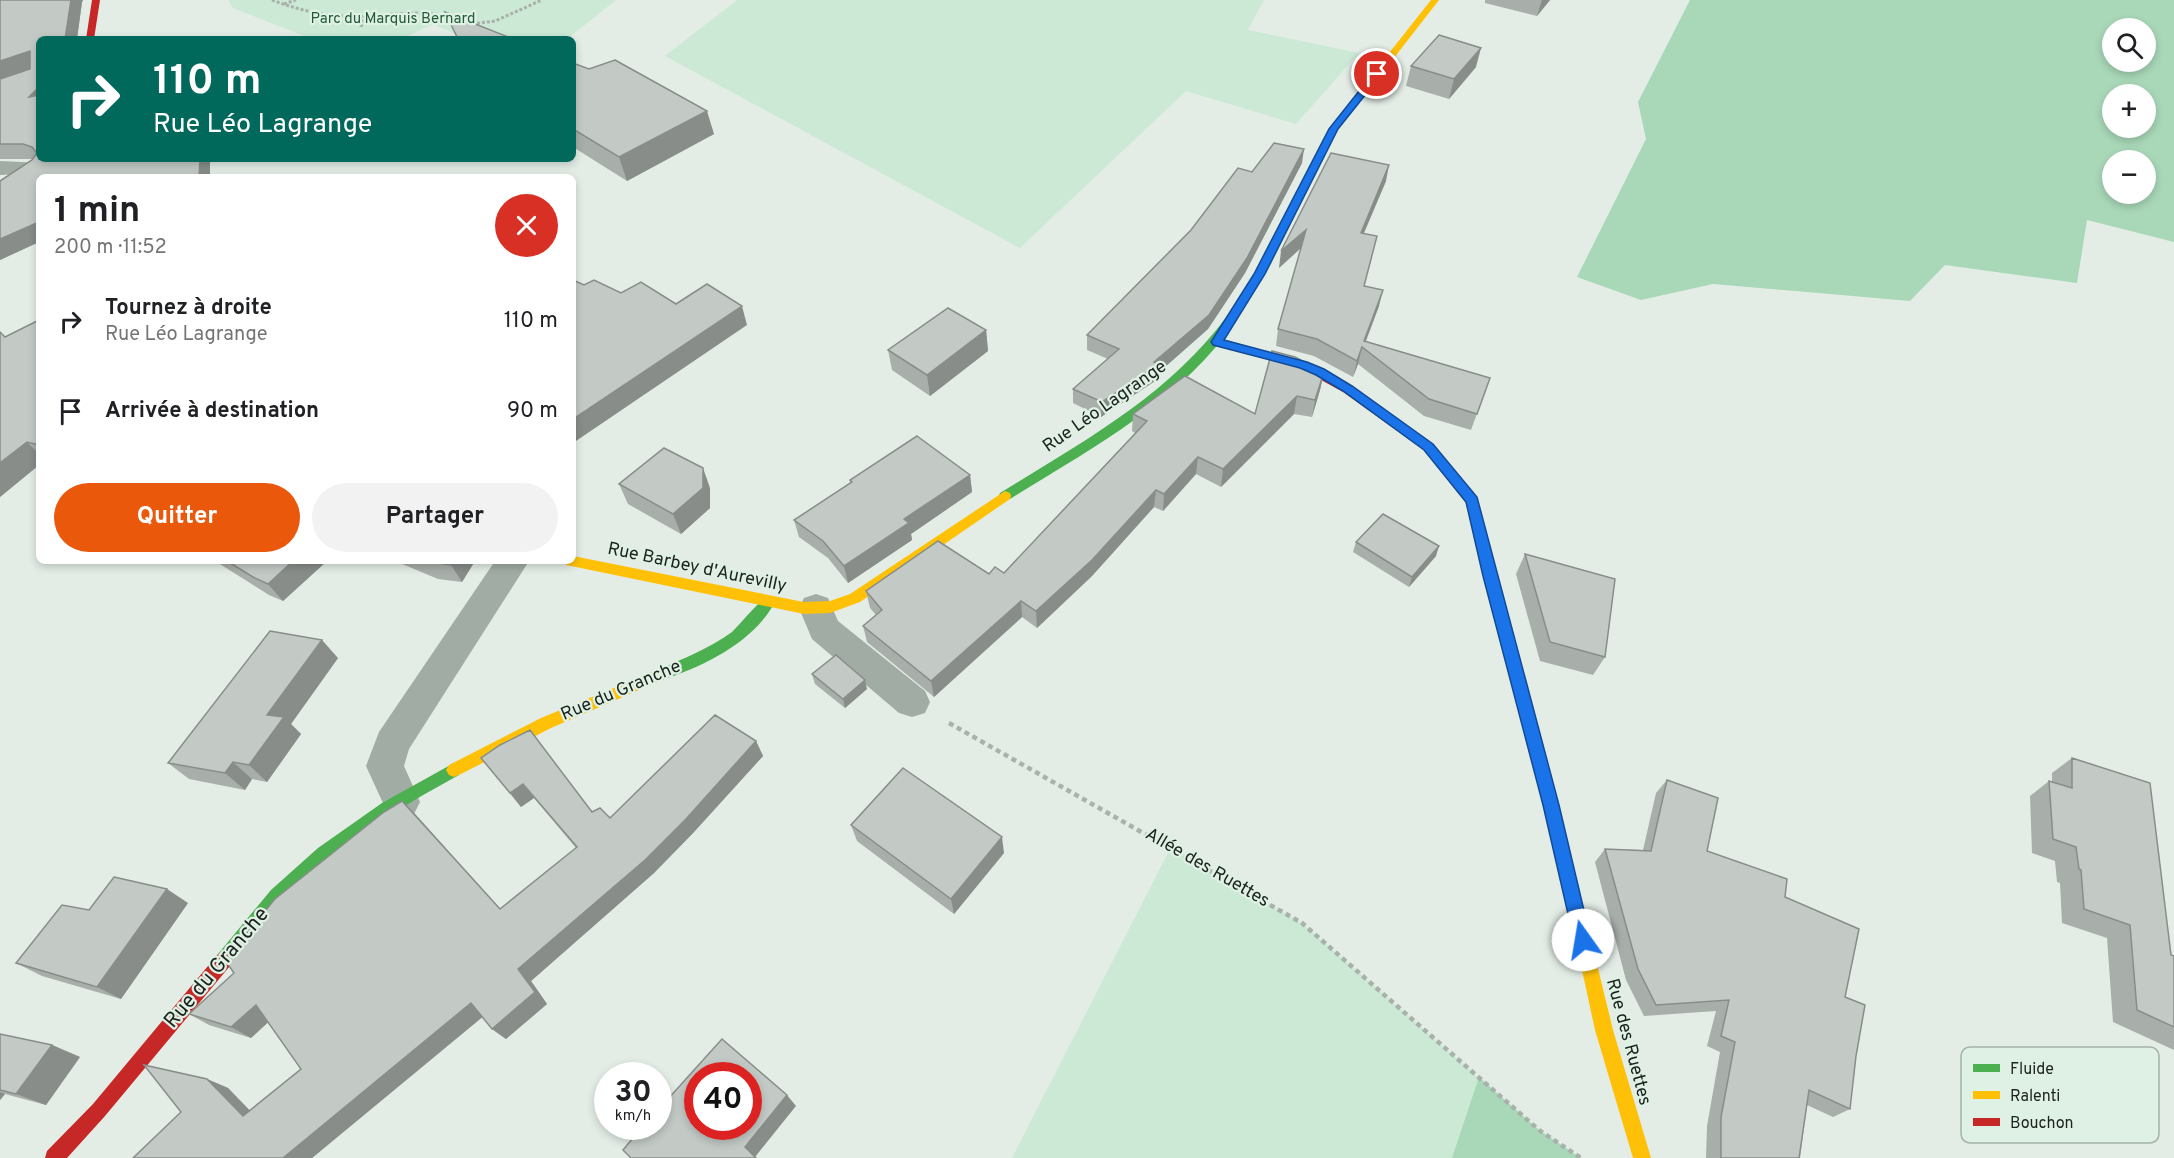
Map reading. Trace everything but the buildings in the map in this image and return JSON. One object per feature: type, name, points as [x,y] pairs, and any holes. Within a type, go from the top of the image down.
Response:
[{"type":"street","points":[[90,36],[96,0]]},
{"type":"street","name":"Rue Léo Lagrange","points":[[816,608],[830,607],[855,598],[983,510],[1094,440],[1166,390],[1217,342],[1260,274],[1334,129],[1435,0]]},
{"type":"street","name":"Rue des Ruettes","points":[[1217,342],[1303,365],[1347,388],[1428,447],[1472,501],[1551,805],[1604,1030],[1642,1158]]},
{"type":"street","name":"Rue Barbey d'Aurevilly","points":[[576,562],[768,602],[816,608]]},
{"type":"street","points":[[401,802],[386,766],[392,743],[511,564]]},
{"type":"street","name":"Rue du Granche","points":[[54,1158],[99,1110],[285,887],[302,871],[401,802],[515,738],[725,645],[759,617],[768,602]]},
{"type":"street","points":[[816,608],[824,629],[912,702]]},
{"type":"path","points":[[272,0],[332,16],[363,16],[417,11],[454,18]]},
{"type":"path","points":[[284,4],[296,0]]},
{"type":"path","points":[[466,22],[481,24],[495,21],[542,0]]},
{"type":"path","points":[[361,27],[363,16]]},
{"type":"path","name":"Allée des Ruettes","points":[[912,702],[1302,922],[1539,1130],[1581,1158]]},
{"type":"green space","name":"Parc du Marquis Bernard","points":[[228,0],[616,0],[571,36],[460,36],[433,24],[408,36],[304,36],[233,8]]},
{"type":"green space","points":[[737,0],[1264,0],[1248,30],[1359,53],[1296,124],[1186,91],[1020,248],[665,56]]},
{"type":"green space","points":[[1690,0],[2174,0],[2174,242],[2087,220],[2077,283],[1945,265],[1910,301],[1713,284],[1641,300],[1577,277],[1646,139],[1638,102]]},
{"type":"green space","points":[[1171,847],[1302,923],[1539,1130],[1581,1158],[1012,1158]]},
{"type":"green space","points":[[1479,1077],[1539,1130],[1581,1158],[1452,1158]]},
{"type":"traffic: fast","points":[[1005,496],[1098,439],[1159,395],[1212,346],[1232,318]]},
{"type":"traffic: fast","points":[[662,674],[721,646],[747,627],[768,602]]},
{"type":"traffic: fast","points":[[1499,609],[1551,805],[1587,956]]},
{"type":"traffic: fast","points":[[224,960],[277,895],[323,853],[387,808],[454,770]]},
{"type":"traffic: slow","points":[[1232,318],[1260,274],[1334,129],[1435,0]]},
{"type":"traffic: slow","points":[[576,562],[804,608],[830,607],[855,598],[1005,496]]},
{"type":"traffic: slow","points":[[454,770],[546,723],[662,674]]},
{"type":"traffic: slow","points":[[1587,956],[1604,1030],[1642,1158]]},
{"type":"traffic: jam","points":[[90,36],[96,0]]},
{"type":"traffic: jam","points":[[1217,342],[1303,365],[1347,389],[1428,447],[1472,501],[1499,609]]},
{"type":"traffic: jam","points":[[54,1158],[99,1110],[224,960]]},
{"type":"route","points":[[1377,74],[1334,129],[1260,274],[1217,342],[1303,365],[1347,388],[1428,447],[1472,501],[1551,805],[1583,940]]}]
